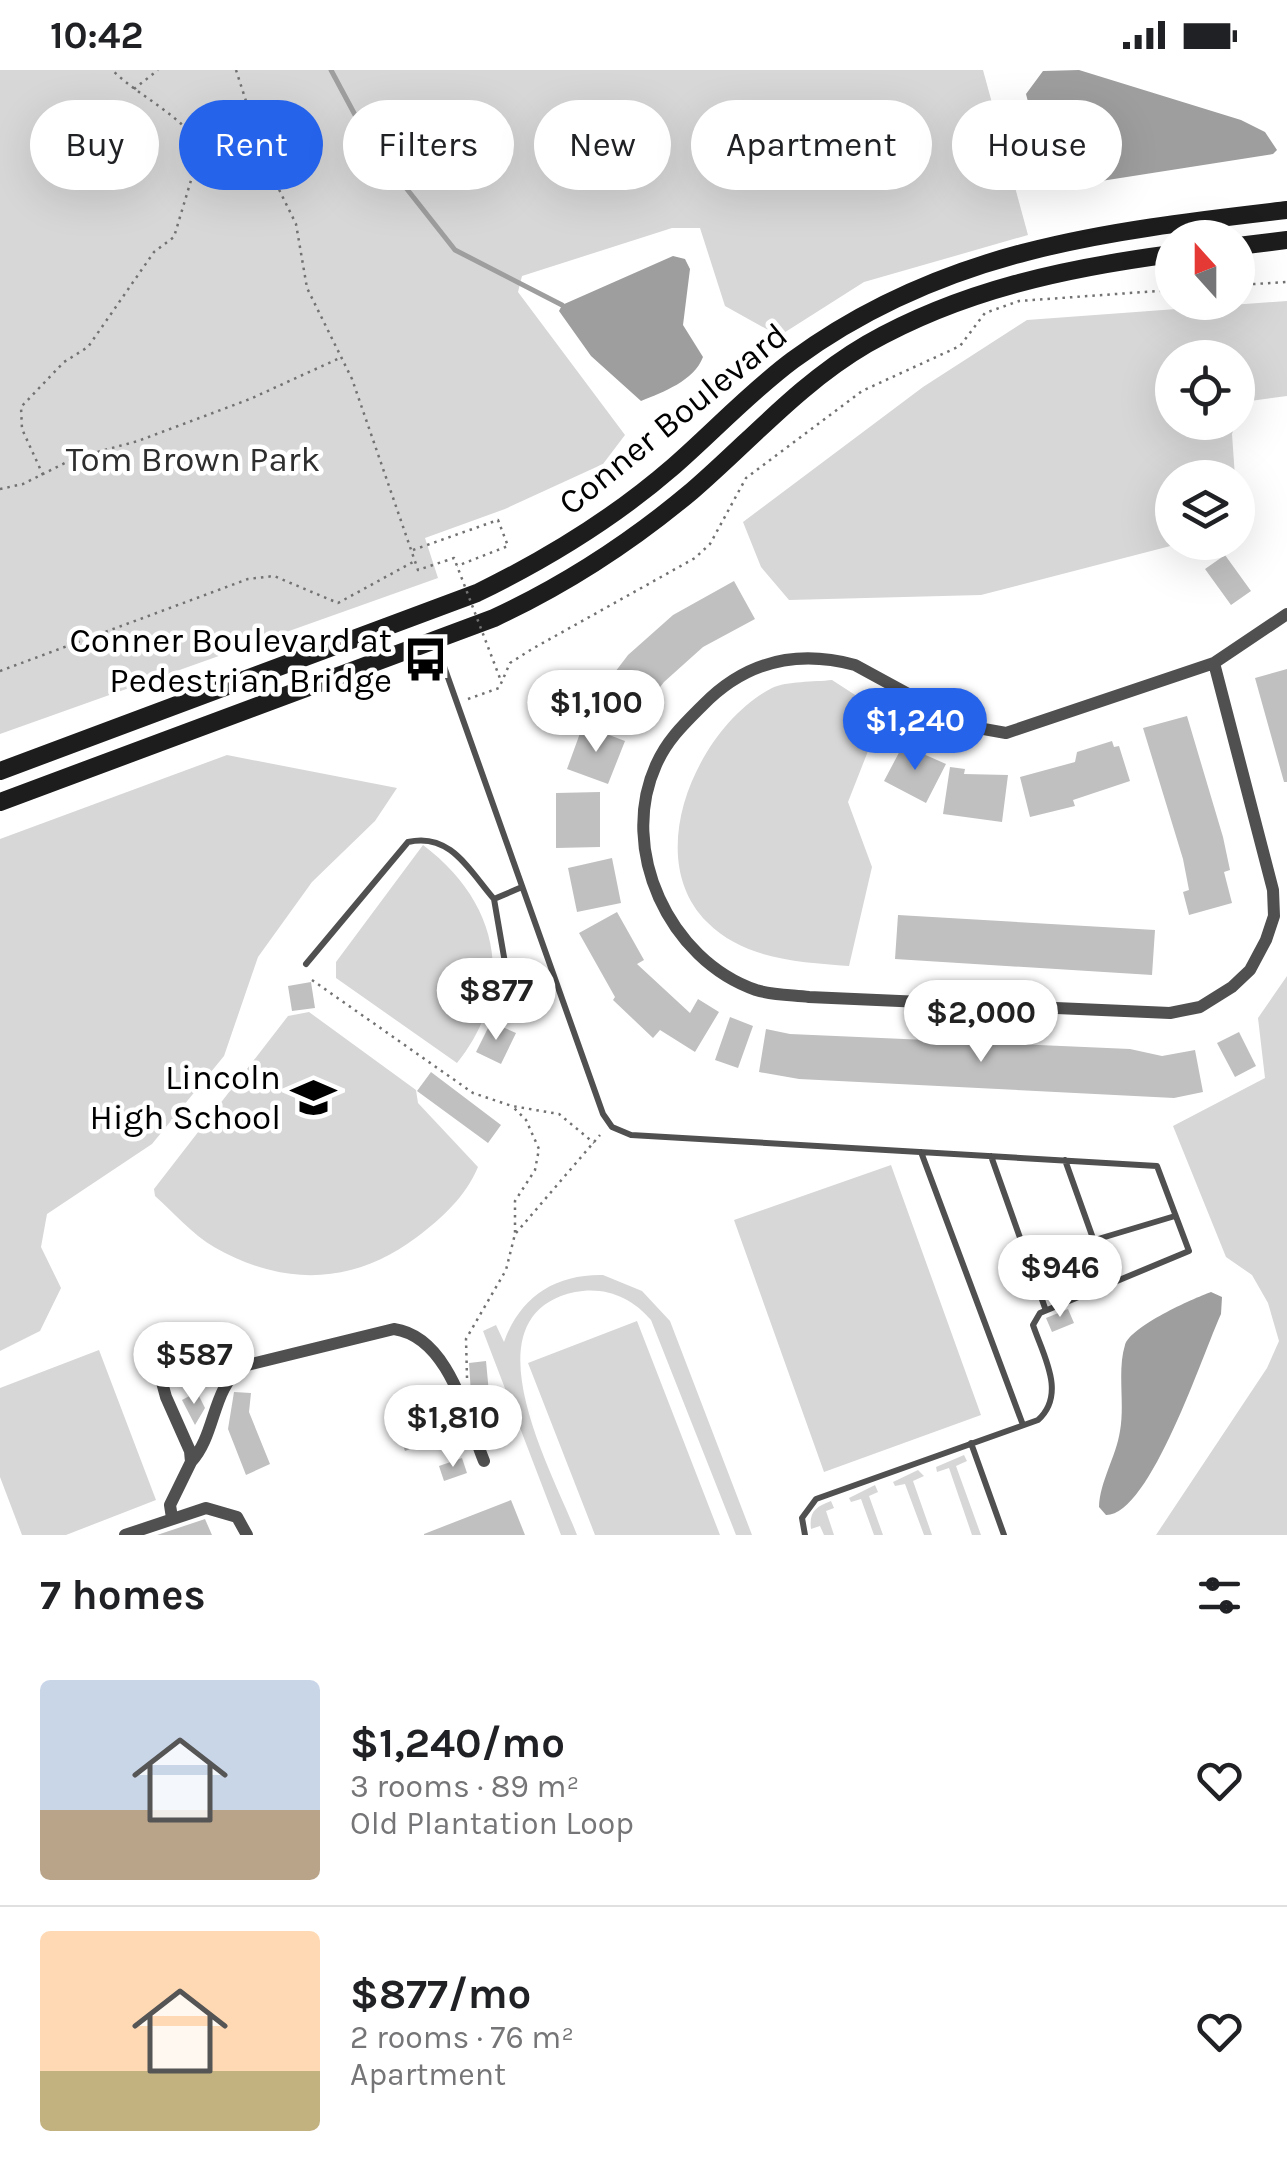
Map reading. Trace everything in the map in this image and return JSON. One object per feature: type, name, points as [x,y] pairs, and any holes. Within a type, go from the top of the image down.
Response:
[{"type":"main road","name":"Conner Boulevard","points":[[0,771],[424,613],[526,570],[594,530],[675,466],[792,360],[864,314],[926,282],[1039,246],[1287,210]]},
{"type":"main road","points":[[1255,244],[1287,240]]},
{"type":"main road","name":"Conner Boulevard","points":[[0,802],[526,603],[613,554],[694,489],[773,414],[867,344],[936,311],[1042,275],[1155,257]]},
{"type":"main road","points":[[424,613],[435,640]]},
{"type":"street","points":[[1214,664],[1265,848],[1274,916],[1250,970],[1216,1000],[1170,1013],[1136,1013],[809,997],[756,990],[705,960],[670,920],[658,896],[644,837],[646,800],[654,768],[669,740],[716,692],[763,665],[814,656],[855,665],[967,726],[1006,732],[1214,664],[1287,614]]},
{"type":"street","points":[[172,1518],[170,1504],[209,1437],[226,1382],[243,1366],[394,1329],[418,1337],[438,1356],[484,1461]]},
{"type":"street","points":[[152,1346],[166,1397],[186,1437],[191,1462]]},
{"type":"street","points":[[125,1535],[206,1508],[236,1517],[248,1535]]},
{"type":"lane","points":[[435,640],[603,1114],[620,1133],[1158,1166],[1189,1251],[1046,1308],[1032,1325],[1054,1386],[1051,1401],[1038,1420],[816,1500],[802,1518],[805,1535]]},
{"type":"lane","points":[[306,964],[408,842],[428,837],[442,842],[494,899],[509,986],[503,1020]]},
{"type":"lane","points":[[494,899],[522,887]]},
{"type":"lane","points":[[922,1152],[1023,1425]]},
{"type":"lane","points":[[991,1156],[1046,1308]]},
{"type":"lane","points":[[1065,1160],[1109,1283]]},
{"type":"lane","points":[[1028,1260],[1176,1216]]},
{"type":"lane","points":[[971,1443],[1004,1535]]},
{"type":"path","points":[[43,476],[22,429],[21,407],[64,362],[88,347],[154,252],[174,237],[201,146],[187,125],[133,90],[112,70]]},
{"type":"path","points":[[133,90],[158,70]]},
{"type":"path","points":[[236,70],[266,163],[296,224],[307,288],[342,357],[413,550],[414,562],[418,570],[454,558],[501,681]]},
{"type":"path","points":[[1255,284],[1287,282]]},
{"type":"path","points":[[458,704],[499,688],[510,663],[532,649],[696,558],[710,544],[746,478],[862,391],[960,346],[986,313],[1019,302],[1155,291]]},
{"type":"path","points":[[0,490],[43,476],[75,458],[138,441],[250,398],[342,357]]},
{"type":"path","points":[[413,550],[498,520],[508,546],[457,566]]},
{"type":"path","points":[[0,671],[248,579],[274,576],[338,602],[414,562]]},
{"type":"path","points":[[312,980],[473,1093],[512,1106],[559,1114],[594,1143]]},
{"type":"path","points":[[467,1389],[466,1339],[506,1270],[515,1234],[515,1201],[535,1170],[539,1149],[526,1120],[512,1106]]},
{"type":"path","points":[[515,1234],[600,1135]]},
{"type":"green space","name":"Tom Brown Park","points":[[0,70],[983,70],[991,100],[952,100],[952,190],[1016,190],[1028,235],[864,282],[779,336],[725,306],[700,228],[672,228],[522,276],[518,292],[625,435],[603,464],[505,509],[425,538],[438,578],[0,734]]},
{"type":"green space","points":[[1287,301],[1287,396],[1255,400],[1255,340],[1155,340],[1155,440],[1232,440],[1234,460],[1155,460],[1155,550],[981,595],[789,600],[761,567],[743,522],[923,387],[1027,320],[1155,311],[1155,320],[1255,320],[1255,303]]},
{"type":"green space","points":[[832,680],[883,713],[848,802],[872,867],[849,966],[774,957],[722,935],[707,922],[688,894],[679,863],[679,829],[687,794],[722,731],[746,706],[772,688]]},
{"type":"green space","points":[[227,755],[397,788],[375,821],[312,882],[258,957],[224,1056],[152,1144],[47,1214],[41,1247],[61,1288],[40,1331],[0,1351],[0,839]]},
{"type":"green space","points":[[423,845],[469,892],[491,946],[493,975],[488,1005],[476,1034],[457,1063],[336,978],[336,962]]},
{"type":"green space","points":[[1287,976],[1287,1535],[1156,1535],[1267,1368],[1279,1341],[1268,1303],[1252,1275],[1226,1257],[1173,1126],[1265,1078],[1258,1018]]},
{"type":"green space","points":[[309,1012],[416,1090],[418,1103],[478,1167],[452,1206],[417,1237],[368,1264],[318,1275],[266,1269],[214,1247],[155,1196],[154,1189],[288,1016]]},
{"type":"green space","points":[[891,1165],[981,1415],[824,1472],[734,1220]]},
{"type":"green space","points":[[603,1275],[642,1291],[670,1321],[752,1535],[736,1535],[651,1320],[617,1295],[586,1291],[542,1307],[525,1332],[520,1363],[525,1400],[537,1438],[577,1535],[561,1535],[483,1331],[496,1325],[504,1342],[519,1312],[542,1291],[570,1279]]},
{"type":"green space","points":[[637,1321],[720,1535],[595,1535],[528,1363]]},
{"type":"green space","points":[[99,1350],[156,1500],[66,1535],[22,1535],[0,1477],[0,1388]]},
{"type":"green space","points":[[964,1455],[967,1461],[956,1466],[981,1535],[972,1535],[949,1468],[937,1472],[936,1467]]},
{"type":"green space","points":[[918,1470],[924,1476],[913,1481],[932,1535],[924,1535],[905,1484],[895,1486],[893,1482]]},
{"type":"green space","points":[[875,1485],[878,1492],[869,1496],[883,1535],[874,1535],[861,1499],[851,1502],[849,1498]]},
{"type":"green space","points":[[831,1501],[834,1508],[826,1511],[834,1535],[824,1535],[820,1526],[811,1529],[811,1518],[817,1508]]},
{"type":"shaded area","points":[[1079,70],[1241,120],[1265,132],[1277,150],[1273,154],[1122,178],[1122,100],[1028,100],[1026,94],[1043,71]]},
{"type":"shaded area","points":[[673,256],[685,259],[690,269],[683,325],[703,357],[685,379],[641,401],[591,356],[559,311],[562,305]]},
{"type":"shaded area","points":[[1211,1292],[1222,1297],[1221,1314],[1173,1430],[1140,1490],[1123,1508],[1106,1515],[1099,1507],[1100,1497],[1120,1431],[1125,1345],[1150,1322]]},
{"type":"building","points":[[1218,560],[1229,560],[1251,591],[1231,605],[1205,569]]},
{"type":"building","points":[[734,581],[755,619],[703,647],[664,682],[626,731],[590,705],[628,655],[673,615]]},
{"type":"building","points":[[1287,669],[1287,782],[1284,782],[1255,678]]},
{"type":"building","points":[[1187,716],[1223,837],[1230,870],[1224,872],[1232,903],[1189,915],[1183,892],[1189,890],[1183,859],[1143,728]]},
{"type":"building","points":[[583,725],[625,741],[608,784],[567,769]]},
{"type":"building","points":[[1112,741],[1114,747],[1119,746],[1130,781],[1073,800],[1075,806],[1030,817],[1020,777],[1075,762],[1077,752]]},
{"type":"building","points":[[903,745],[946,764],[926,803],[884,781]]},
{"type":"building","points":[[950,767],[965,769],[964,774],[1008,775],[1002,822],[943,814]]},
{"type":"building","points":[[600,792],[600,847],[556,848],[556,793]]},
{"type":"building","points":[[612,858],[621,903],[577,912],[568,868]]},
{"type":"building","points":[[617,912],[644,960],[637,964],[690,1013],[698,999],[719,1012],[695,1052],[660,1030],[653,1038],[613,1000],[615,997],[579,933]]},
{"type":"building","points":[[898,915],[1155,930],[1152,975],[895,959]]},
{"type":"building","points":[[311,982],[315,1008],[292,1011],[288,986]]},
{"type":"building","points":[[730,1017],[753,1026],[738,1068],[715,1060]]},
{"type":"building","points":[[491,1022],[516,1033],[501,1064],[476,1052]]},
{"type":"building","points":[[766,1029],[790,1034],[1130,1049],[1162,1056],[1195,1050],[1203,1092],[1174,1098],[799,1079],[759,1072]]},
{"type":"building","points":[[1239,1032],[1256,1066],[1235,1077],[1217,1043]]},
{"type":"building","points":[[431,1072],[501,1125],[488,1143],[417,1091]]},
{"type":"building","points":[[1068,1309],[1074,1323],[1052,1332],[1046,1318]]},
{"type":"building","points":[[486,1361],[489,1393],[471,1394],[469,1363]]},
{"type":"building","points":[[197,1392],[205,1408],[195,1425],[182,1400]]},
{"type":"building","points":[[234,1392],[251,1393],[249,1412],[270,1464],[246,1475],[228,1429]]},
{"type":"building","points":[[494,1413],[504,1438],[488,1444],[479,1418]]},
{"type":"building","points":[[417,1415],[428,1442],[405,1451],[400,1437],[410,1433],[405,1420]]},
{"type":"building","points":[[462,1458],[467,1473],[444,1481],[439,1466]]},
{"type":"building","points":[[511,1500],[525,1535],[424,1535],[424,1534]]},
{"type":"building","points":[[205,1519],[212,1535],[157,1535]]},
{"type":"waterway","points":[[331,70],[369,141],[455,250],[562,305]]},
{"type":"place","name":"Conner Boulevard at Pedestrian Bridge","points":[[425,660]]},
{"type":"place","name":"Lincoln High School","points":[[314,1097]]}]
